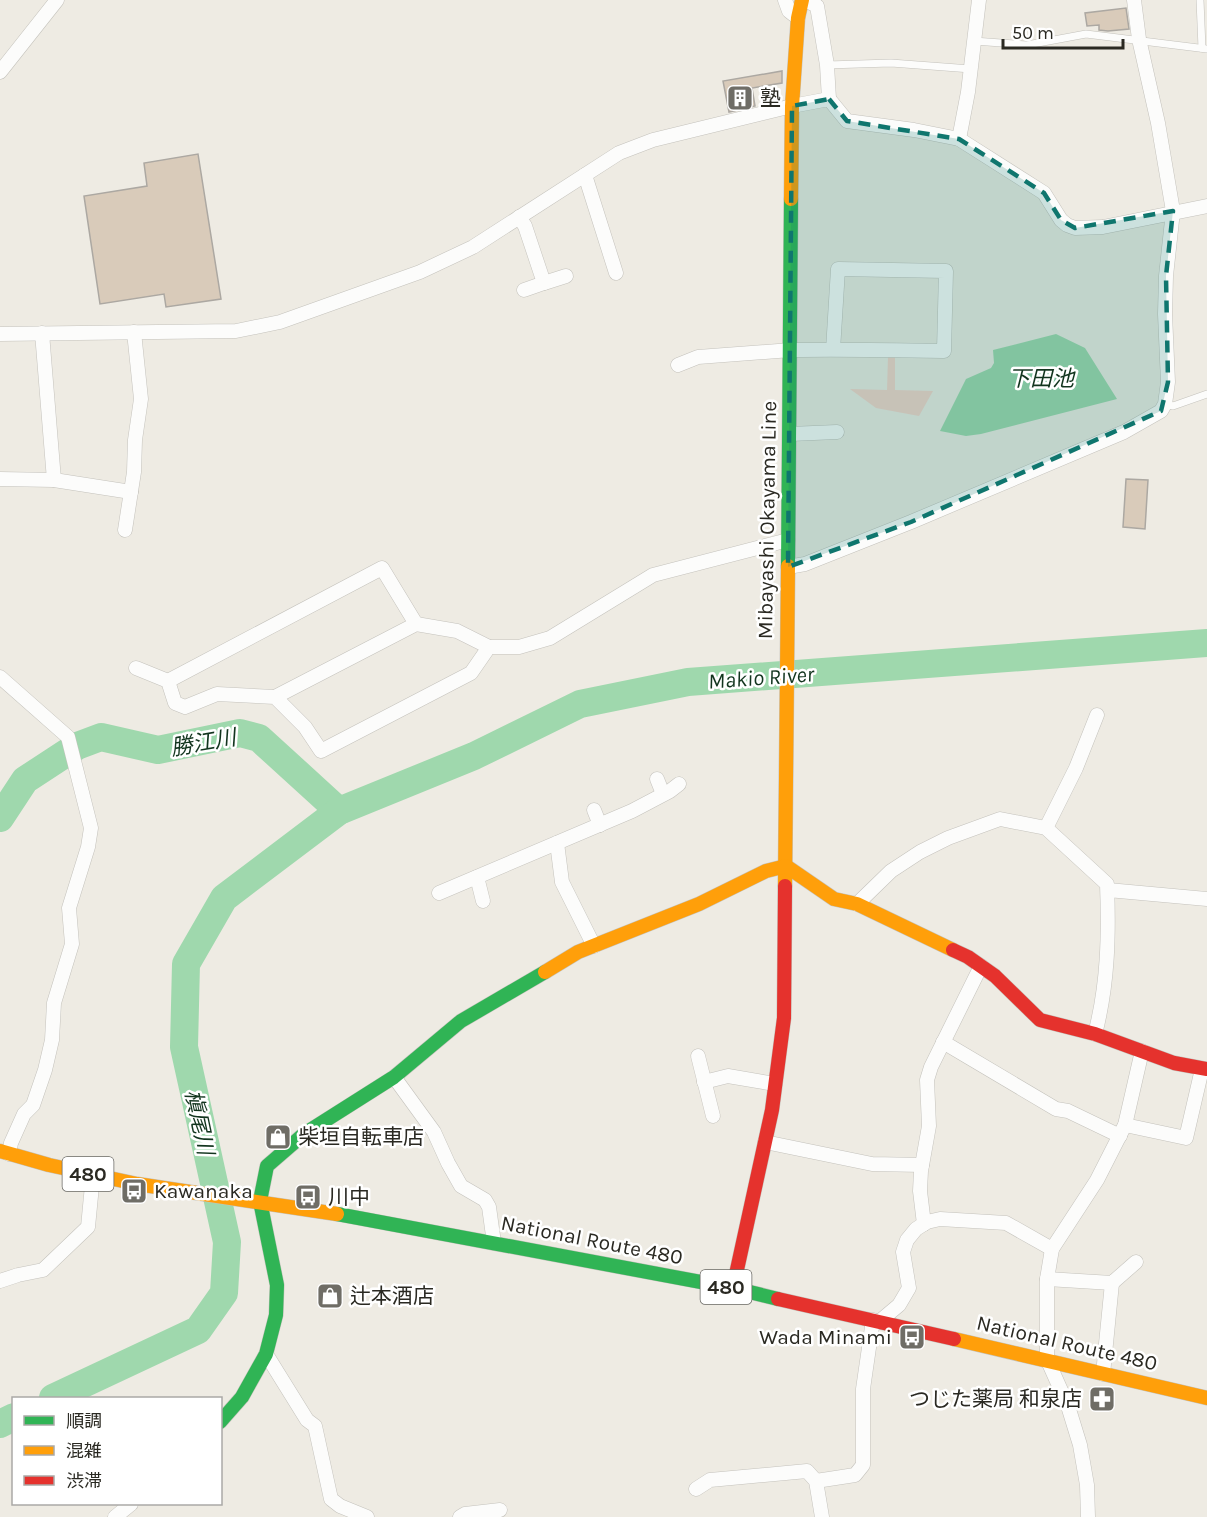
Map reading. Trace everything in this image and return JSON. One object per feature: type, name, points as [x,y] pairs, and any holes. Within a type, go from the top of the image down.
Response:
[{"type":"main road","name":"Mibayashi Okayama Line","points":[[733,1288],[765,1142],[784,1018],[792,106],[798,18],[803,0]]},
{"type":"main road","points":[[222,1420],[242,1397],[266,1354],[276,1315],[277,1285],[260,1201],[267,1166],[304,1134],[362,1100],[394,1077],[461,1021],[578,952],[699,904],[766,871],[786,866],[834,899],[857,904],[958,952],[995,976],[1040,1020],[1095,1034],[1174,1063],[1205,1069]]},
{"type":"main road","name":"National Route 480","points":[[4,1153],[93,1175],[260,1201],[733,1288],[1047,1359],[1207,1398]]},
{"type":"street","points":[[785,0],[789,11],[798,18]]},
{"type":"street","points":[[803,0],[817,6],[829,99],[847,121],[914,130],[959,140],[1044,193],[1061,220],[1067,225],[1088,229],[1103,227],[1173,211],[1207,206]]},
{"type":"street","points":[[959,140],[963,126],[979,0]]},
{"type":"street","points":[[788,567],[805,564],[911,522],[1124,432],[1161,411],[1165,404],[1168,382],[1166,276],[1173,211],[1158,123],[1139,39],[1134,0]]},
{"type":"street","points":[[0,72],[50,3]]},
{"type":"street","points":[[0,334],[236,331],[280,322],[420,272],[473,247],[619,153],[653,141],[829,99]]},
{"type":"street","points":[[585,175],[616,273]]},
{"type":"street","points":[[519,217],[525,226],[544,283]]},
{"type":"street","points":[[678,365],[693,359],[791,350],[944,351],[946,271],[838,269],[833,350]]},
{"type":"street","points":[[524,290],[566,276]]},
{"type":"street","points":[[125,530],[141,399],[134,332]]},
{"type":"street","points":[[42,333],[54,480]]},
{"type":"street","points":[[686,346],[693,359]]},
{"type":"street","points":[[790,434],[837,432]]},
{"type":"street","points":[[0,479],[54,480],[131,492]]},
{"type":"street","points":[[168,681],[175,703],[185,706],[217,694],[275,697],[416,624],[457,631],[489,647],[519,647],[550,638],[653,575],[788,540]]},
{"type":"street","points":[[136,668],[168,681],[382,568],[416,624]]},
{"type":"street","points":[[275,697],[305,727],[321,751],[471,673],[489,647]]},
{"type":"street","points":[[0,676],[68,737],[91,828],[88,847],[69,908],[72,944],[54,1003],[52,1040],[45,1070],[33,1105],[24,1114],[4,1153]]},
{"type":"street","points":[[1046,828],[1076,768],[1098,715]]},
{"type":"street","points":[[657,779],[663,794]]},
{"type":"street","points":[[439,893],[632,811],[679,784]]},
{"type":"street","points":[[594,810],[600,825]]},
{"type":"street","points":[[857,904],[891,871],[920,852],[958,833],[1000,819],[1046,828],[1107,884],[1109,917],[1106,981],[1095,1034]]},
{"type":"street","points":[[557,843],[562,882],[594,946]]},
{"type":"street","points":[[477,877],[483,901]]},
{"type":"street","points":[[1108,890],[1207,899]]},
{"type":"street","points":[[924,1224],[920,1191],[929,1126],[927,1080],[943,1042],[981,966]]},
{"type":"street","points":[[943,1042],[1056,1109],[1068,1111],[1122,1131],[1186,1138],[1205,1069]]},
{"type":"street","points":[[1088,1517],[1087,1485],[1080,1445],[1058,1381],[1047,1359],[1047,1279],[1052,1249],[1097,1180],[1122,1131],[1142,1051]]},
{"type":"street","points":[[698,1056],[713,1116]]},
{"type":"street","points":[[704,1082],[728,1076],[775,1084]]},
{"type":"street","points":[[394,1077],[434,1132],[462,1186],[485,1200],[489,1207],[494,1243]]},
{"type":"street","points":[[765,1142],[872,1164],[922,1165]]},
{"type":"street","points":[[0,1281],[43,1270],[52,1264],[88,1227],[93,1175]]},
{"type":"street","points":[[816,1481],[855,1475],[863,1465],[863,1389],[876,1321],[899,1305],[909,1288],[903,1252],[907,1240],[916,1229],[940,1219],[1006,1223],[1052,1249]]},
{"type":"street","points":[[1103,1374],[1112,1283],[1136,1262]]},
{"type":"street","points":[[1047,1279],[1112,1283]]},
{"type":"street","points":[[266,1354],[307,1420],[315,1426],[332,1498],[340,1506],[367,1517]]},
{"type":"street","points":[[696,1489],[710,1480],[807,1471],[816,1481],[822,1517]]},
{"type":"street","points":[[115,1517],[129,1505]]},
{"type":"street","points":[[460,1517],[465,1514],[500,1510]]},
{"type":"lane","points":[[974,41],[1027,45],[1086,34],[1204,48],[1200,0]]},
{"type":"lane","points":[[826,65],[891,63],[970,69]]},
{"type":"lane","points":[[1165,404],[1173,406],[1207,394]]},
{"type":"highlighted area","points":[[829,99],[847,121],[959,139],[1044,193],[1061,220],[1075,228],[1173,211],[1166,276],[1168,382],[1161,411],[911,522],[788,567],[792,106]]},
{"type":"shaded area","points":[[888,357],[895,357],[895,390],[933,391],[919,416],[876,408],[850,389],[887,390]]},
{"type":"water","name":"下田池","points":[[1056,334],[1085,348],[1117,399],[981,434],[966,436],[940,431],[966,379],[991,368],[994,363],[993,350]]},
{"type":"building","points":[[1126,8],[1129,29],[1108,31],[1099,30],[1099,25],[1087,26],[1085,13]]},
{"type":"building","name":"塾","points":[[782,71],[782,83],[752,88],[755,106],[729,112],[723,81]]},
{"type":"building","points":[[198,154],[221,299],[166,307],[164,294],[100,304],[84,196],[147,186],[144,163]]},
{"type":"building","points":[[1126,479],[1148,480],[1145,529],[1123,527]]},
{"type":"waterway","name":"Makio River","points":[[55,1397],[198,1330],[224,1293],[227,1242],[184,1047],[186,964],[224,898],[339,811],[474,756],[580,704],[688,682],[1207,643]]},
{"type":"waterway","name":"勝江川","points":[[0,818],[25,780],[77,746],[101,737],[158,750],[240,733],[259,738],[339,811]]},
{"type":"waterway","name":"槇尾川","points":[[0,1424],[12,1418]]},
{"type":"traffic: fast","points":[[788,566],[791,199]]},
{"type":"traffic: fast","points":[[222,1420],[242,1397],[266,1354],[276,1315],[277,1285],[260,1201],[267,1166],[304,1134],[394,1077],[461,1021],[545,972]]},
{"type":"traffic: fast","points":[[337,1214],[733,1288],[778,1299]]},
{"type":"traffic: slow","points":[[791,199],[792,106],[798,18],[802,0]]},
{"type":"traffic: slow","points":[[785,886],[788,566]]},
{"type":"traffic: slow","points":[[545,972],[578,952],[699,904],[766,871],[786,866],[834,899],[857,904],[953,950]]},
{"type":"traffic: slow","points":[[0,1151],[49,1165],[137,1184],[337,1214]]},
{"type":"traffic: slow","points":[[954,1339],[1207,1398]]},
{"type":"traffic: jam","points":[[733,1288],[772,1110],[784,1018],[785,886]]},
{"type":"traffic: jam","points":[[953,950],[968,957],[995,976],[1040,1020],[1095,1034],[1174,1063],[1207,1069]]},
{"type":"traffic: jam","points":[[778,1299],[954,1339]]},
{"type":"place","name":"塾","points":[[740,98]]},
{"type":"place","name":"柴垣自転車店","points":[[278,1137]]},
{"type":"place","name":"Kawanaka","points":[[134,1191]]},
{"type":"place","name":"川中","points":[[308,1197]]},
{"type":"place","name":"辻本酒店","points":[[330,1296]]},
{"type":"place","name":"Wada Minami","points":[[912,1337]]},
{"type":"place","name":"つじた薬局 和泉店","points":[[1102,1399]]}]
